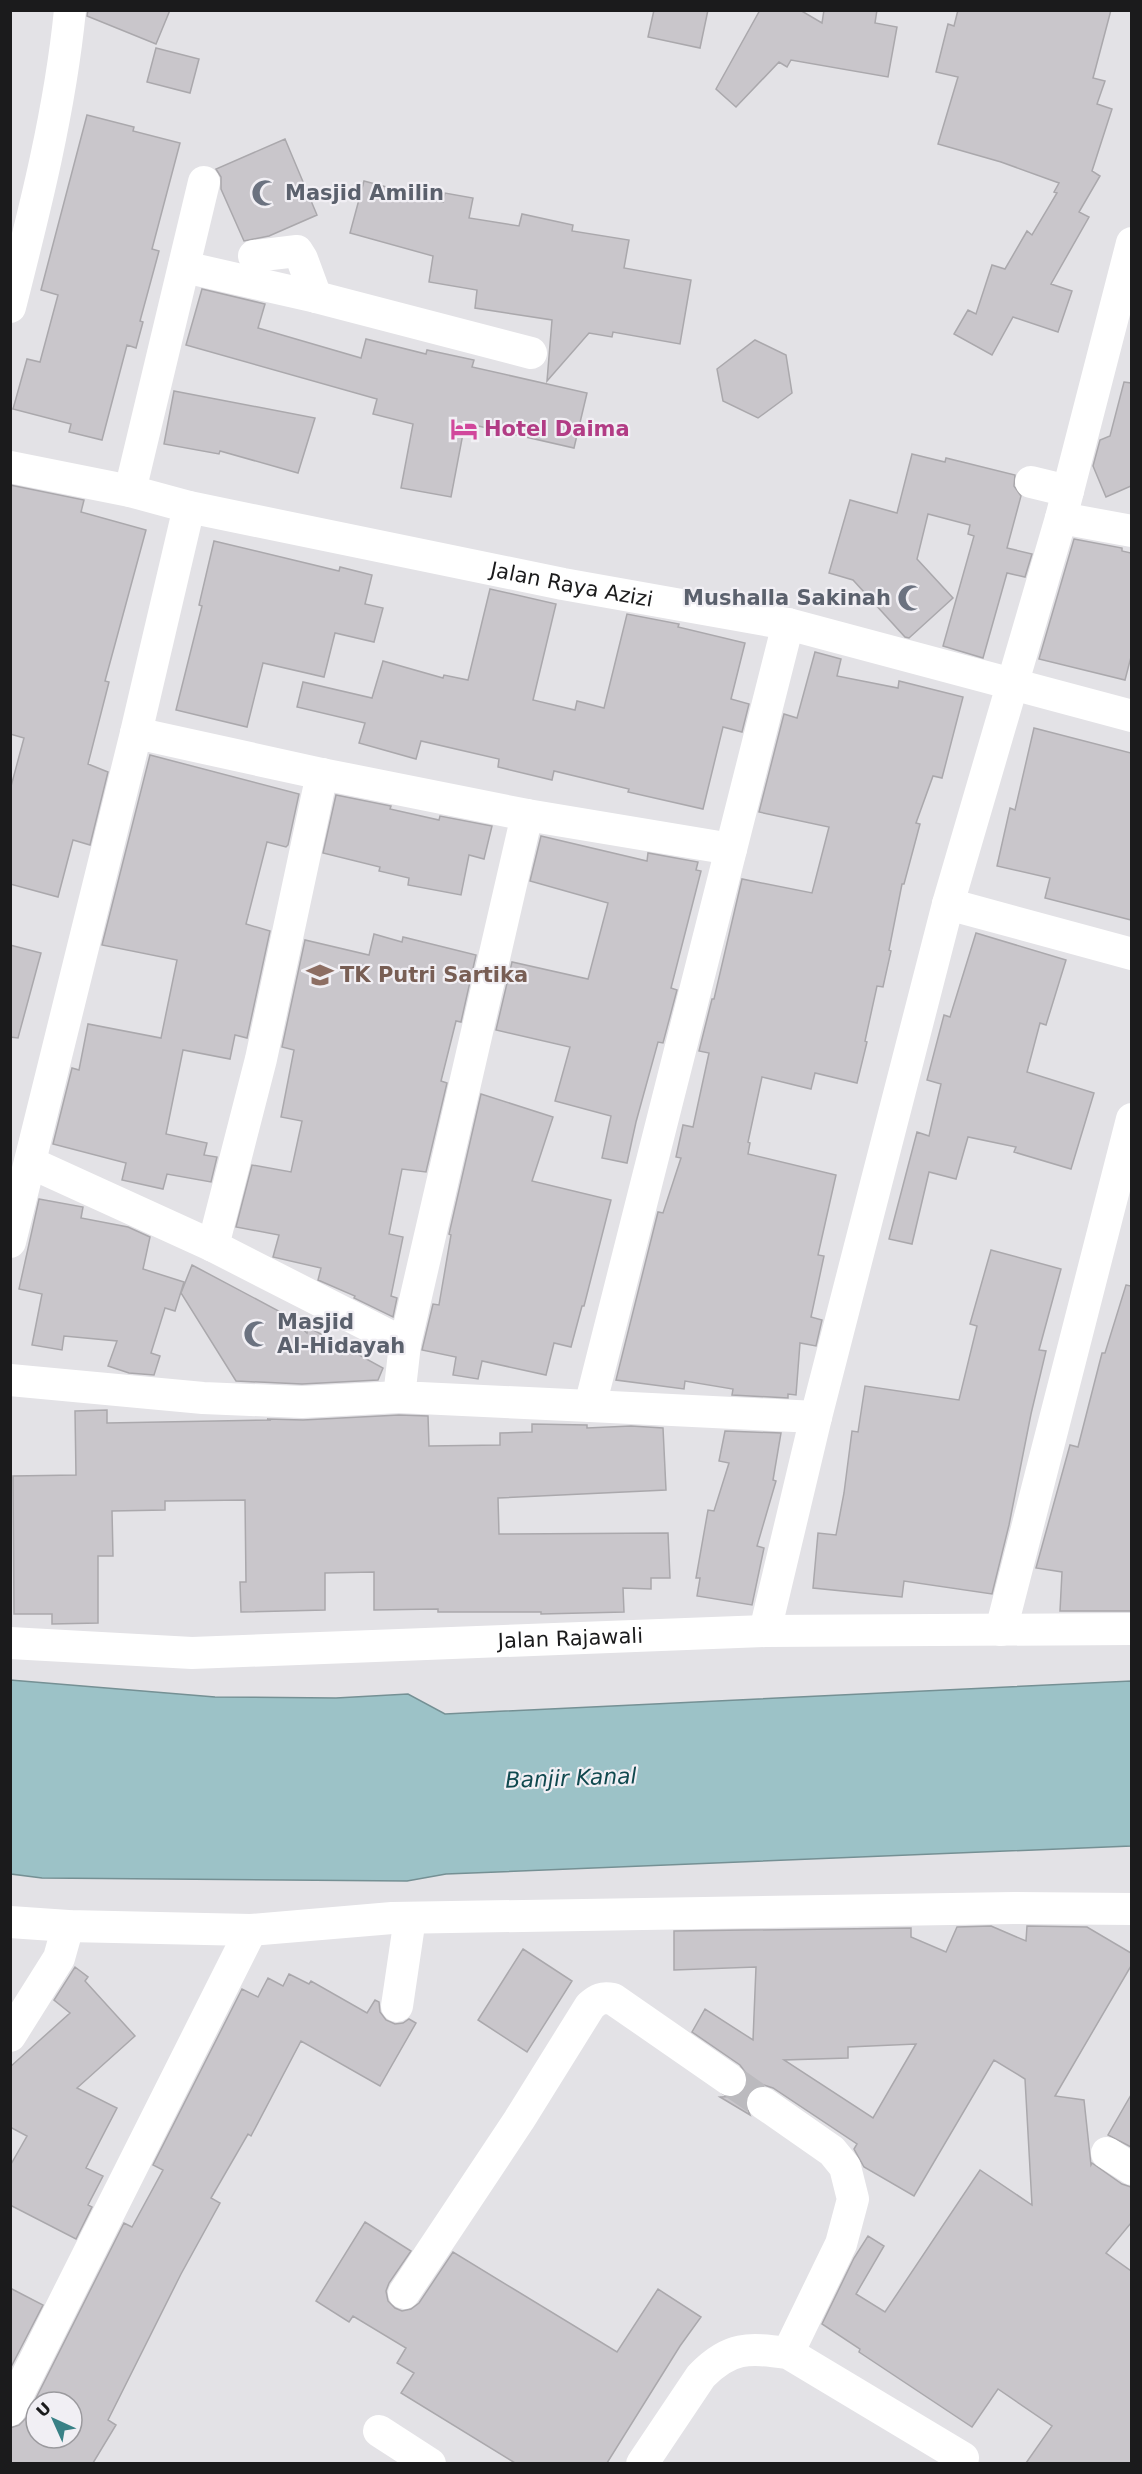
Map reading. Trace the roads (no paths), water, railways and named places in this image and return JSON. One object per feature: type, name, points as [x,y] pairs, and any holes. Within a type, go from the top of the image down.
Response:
[{"type":"street","points":[[10,308],[30,231],[63,76],[70,10]]},
{"type":"street","points":[[130,491],[204,182]]},
{"type":"street","points":[[765,1631],[816,1417],[948,904],[1064,505],[1131,243]]},
{"type":"street","points":[[254,256],[297,251],[316,297]]},
{"type":"street","points":[[184,267],[316,297],[531,353]]},
{"type":"street","name":"Jalan Raya Azizi","points":[[10,467],[130,491],[189,507],[563,584],[788,624],[1131,716]]},
{"type":"street","points":[[1031,482],[1064,505],[1131,531]]},
{"type":"street","points":[[10,1242],[22,1176],[136,733],[189,507]]},
{"type":"street","points":[[590,1406],[788,624]]},
{"type":"street","points":[[136,733],[322,774],[527,815],[731,849]]},
{"type":"street","points":[[213,1246],[261,1059],[322,774]]},
{"type":"street","points":[[399,1397],[405,1344],[527,815]]},
{"type":"street","points":[[948,904],[1131,954]]},
{"type":"street","points":[[1001,1630],[1131,1119]]},
{"type":"street","points":[[22,1176],[213,1246],[405,1344]]},
{"type":"street","points":[[10,1380],[203,1398],[302,1402],[399,1397],[816,1417]]},
{"type":"street","name":"Jalan Rajawali","points":[[10,1643],[192,1653],[765,1631],[1131,1629]]},
{"type":"street","points":[[10,1922],[68,1926],[251,1930],[410,1918],[1002,1908],[1131,1909]]},
{"type":"street","points":[[398,2006],[410,1918]]},
{"type":"street","points":[[10,2036],[59,1958],[68,1926]]},
{"type":"street","points":[[10,2410],[251,1930]]},
{"type":"street","points":[[404,2293],[519,2120],[590,2006],[597,2000],[603,1997],[613,1999],[730,2080]]},
{"type":"street","points":[[764,2103],[832,2151],[845,2167],[852,2199],[841,2244],[788,2353]]},
{"type":"street","points":[[642,2463],[701,2376],[727,2354],[742,2349],[788,2353],[965,2462]]},
{"type":"street","points":[[379,2431],[430,2463]]},
{"type":"water","name":"Banjir Kanal","points":[[10,1680],[215,1697],[336,1698],[408,1694],[445,1714],[1131,1681],[1131,1846],[446,1874],[407,1881],[42,1878],[11,1874]]},
{"type":"tunnel","points":[[730,2080],[763,2103]]},
{"type":"place","name":"Masjid Amilin","points":[[265,193]]},
{"type":"place","name":"Hotel Daima","points":[[464,429]]},
{"type":"place","name":"Mushalla Sakinah","points":[[911,598]]},
{"type":"place","name":"TK Putri Sartika","points":[[320,975]]},
{"type":"place","name":"Masjid Al-Hidayah","points":[[257,1334]]}]
